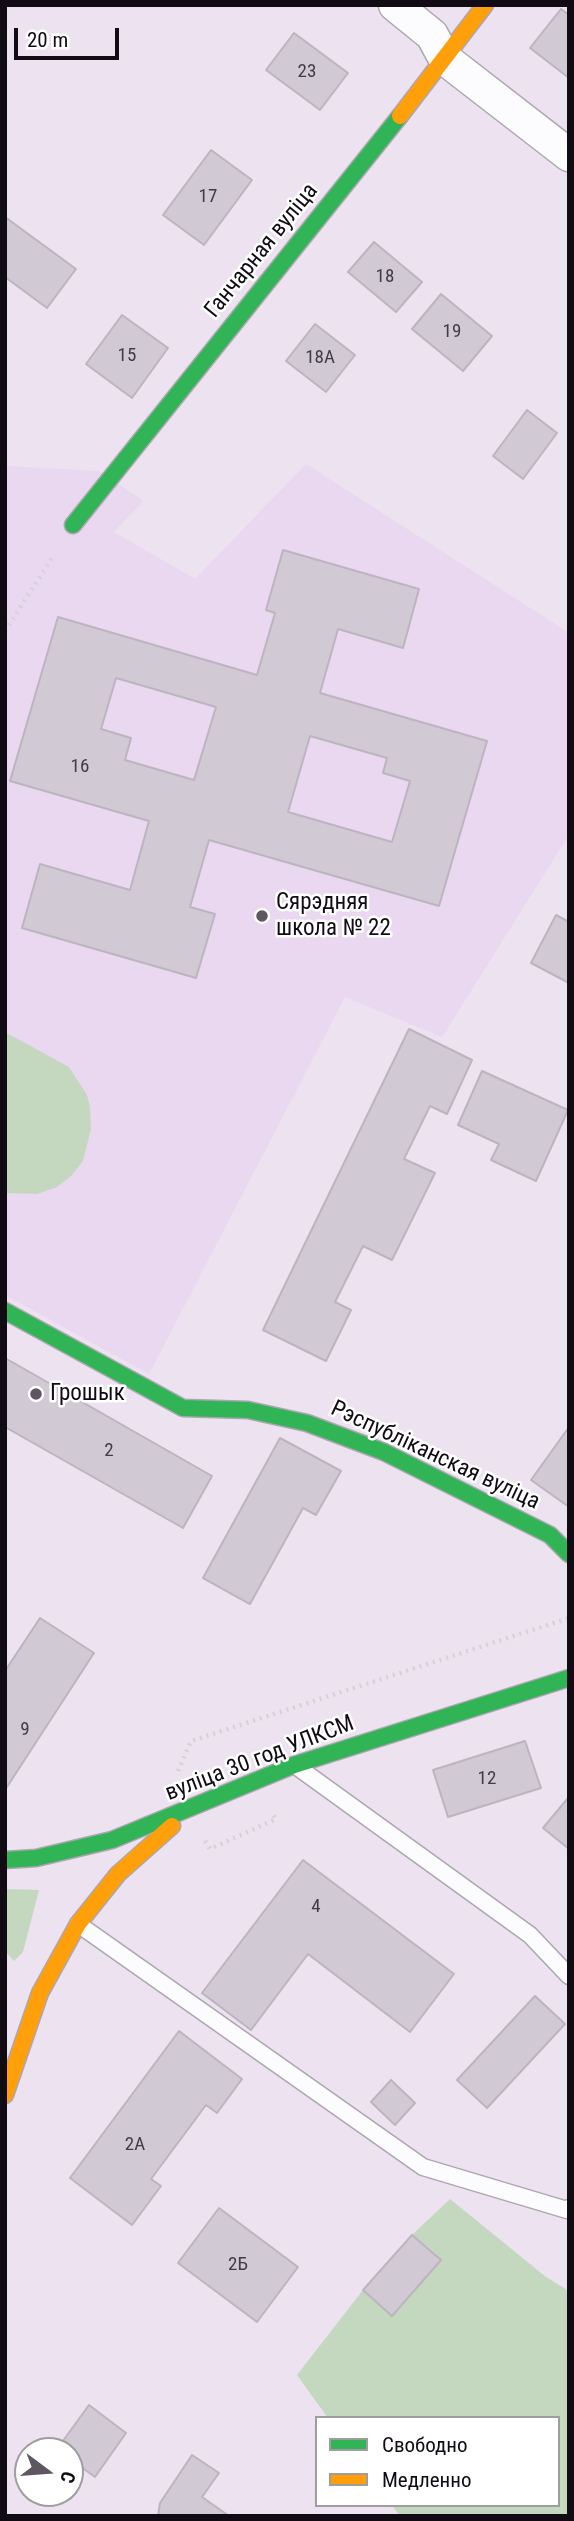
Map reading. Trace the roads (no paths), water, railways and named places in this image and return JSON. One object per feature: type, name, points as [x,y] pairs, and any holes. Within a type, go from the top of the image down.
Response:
[{"type":"street","points":[[395,5],[432,35],[445,59],[569,155]]},
{"type":"street","name":"Ганчарная вуліца","points":[[73,524],[445,59],[485,5]]},
{"type":"street","name":"Рэспубліканская вуліца","points":[[5,1311],[183,1408],[248,1410],[307,1423],[384,1452],[550,1535],[569,1554]]},
{"type":"street","name":"вуліца 30 год УЛКСМ","points":[[5,1860],[36,1858],[112,1840],[294,1765],[569,1678]]},
{"type":"street","points":[[5,2095],[40,1993],[78,1924],[118,1874],[190,1810]]},
{"type":"lane","points":[[294,1765],[530,1935],[569,1976]]},
{"type":"lane","points":[[78,1924],[423,2167],[567,2210],[569,2208]]},
{"type":"place","name":"Сярэдняя школа № 22","points":[[262,916]]},
{"type":"place","name":"Грошык","points":[[36,1394]]}]
